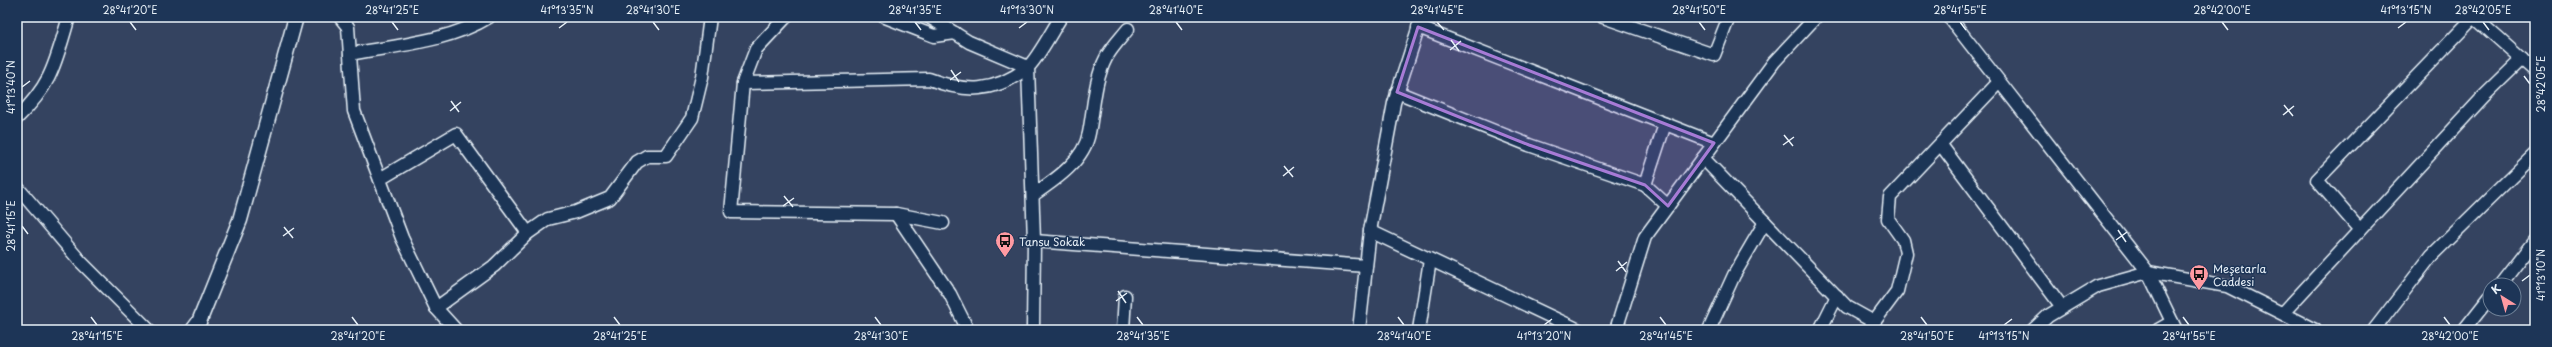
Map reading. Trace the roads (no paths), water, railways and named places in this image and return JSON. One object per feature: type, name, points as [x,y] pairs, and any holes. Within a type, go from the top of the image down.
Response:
[{"type":"street","points":[[17,118],[35,100],[48,82],[69,17]]},
{"type":"street","points":[[193,330],[199,322],[240,220],[296,17]]},
{"type":"street","points":[[340,17],[348,28],[354,111],[402,238],[436,308],[456,330]]},
{"type":"street","points":[[350,54],[416,42],[476,26],[489,17]]},
{"type":"street","points":[[436,308],[494,266],[528,233],[548,219],[583,210],[610,198],[637,162],[647,156],[666,156],[692,118],[702,77],[710,17]]},
{"type":"street","points":[[786,17],[756,49],[743,83],[731,212],[896,214],[943,223]]},
{"type":"street","points":[[884,17],[934,36],[955,33]]},
{"type":"street","points":[[929,17],[969,42],[1028,67]]},
{"type":"street","points":[[743,83],[929,79],[952,88],[973,90],[997,85],[1028,67],[1061,17]]},
{"type":"street","points":[[1606,18],[1714,55],[1729,17]]},
{"type":"street","points":[[1616,330],[1645,237],[1774,62],[1816,17]]},
{"type":"street","points":[[1949,17],[2148,272],[2174,326],[2158,330]]},
{"type":"street","points":[[2360,230],[2317,180],[2374,119],[2474,17],[2535,71]]},
{"type":"street","points":[[1359,330],[1370,231],[1398,92],[1420,22],[1714,143]]},
{"type":"street","points":[[1033,195],[1058,179],[1078,157],[1089,135],[1094,95],[1106,58],[1128,29]]},
{"type":"street","points":[[2282,314],[2484,96],[2522,59]]},
{"type":"street","points":[[1028,67],[1034,241],[1032,330]]},
{"type":"street","points":[[1703,158],[1847,306],[1873,326],[1897,291],[1906,253],[1903,240],[1888,219],[1890,198],[1999,82]]},
{"type":"street","points":[[1398,92],[1529,145],[1645,185],[1668,206]]},
{"type":"street","points":[[1645,185],[1665,124]]},
{"type":"street","points":[[380,179],[456,134],[528,233]]},
{"type":"street","points":[[1941,145],[2062,308]]},
{"type":"street","points":[[2374,330],[2432,255],[2535,154]]},
{"type":"street","points":[[17,188],[80,261],[149,330]]},
{"type":"street","points":[[896,214],[950,294],[968,330]]},
{"type":"street","points":[[1709,330],[1734,275],[1765,222]]},
{"type":"street","points":[[1370,231],[1579,330]]},
{"type":"street","points":[[2506,277],[2535,240]]},
{"type":"street","points":[[1034,241],[1366,266]]},
{"type":"street","points":[[1419,330],[1430,260]]},
{"type":"street","points":[[2034,330],[2048,316],[2098,286],[2148,272],[2227,286],[2315,330]]},
{"type":"street","points":[[1123,330],[1125,296]]},
{"type":"street","points":[[1820,330],[1837,296]]},
{"type":"street","points":[[2464,330],[2482,307]]},
{"type":"place","name":"Tansu Sokak","points":[[1005,258]]},
{"type":"place","name":"Meşetarla Caddesi","points":[[2199,291]]}]
